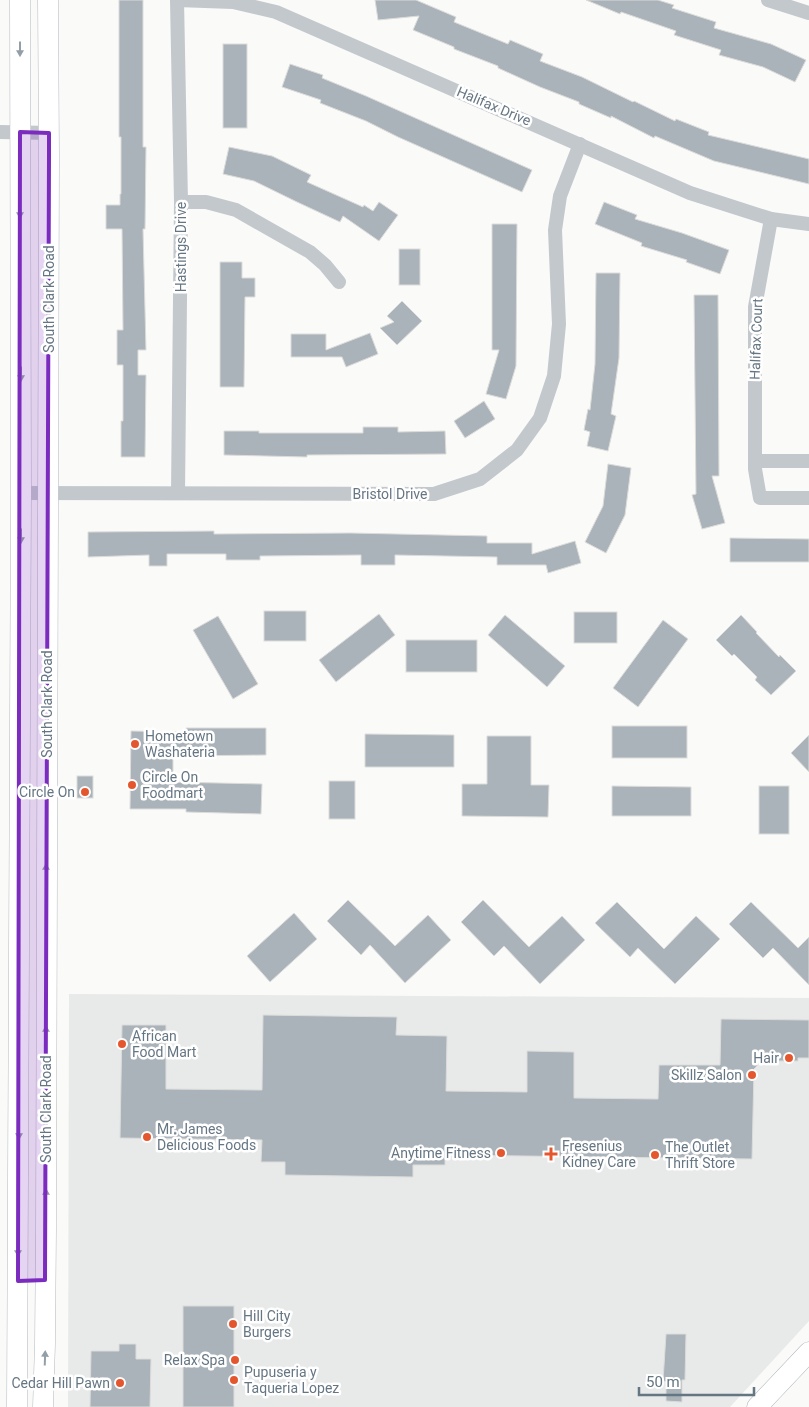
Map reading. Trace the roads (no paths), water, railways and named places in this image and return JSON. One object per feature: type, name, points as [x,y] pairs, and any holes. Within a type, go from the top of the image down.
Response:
[{"type":"main road","name":"South Clark Road","points":[[17,1407],[21,493],[20,0]]},
{"type":"main road","name":"South Clark Road","points":[[43,1407],[46,1344],[48,0]]},
{"type":"main road","points":[[19,1165],[46,1166]]},
{"type":"main road","points":[[18,1281],[45,1280]]},
{"type":"main road","points":[[762,1405],[809,1352]]},
{"type":"street","name":"Halifax Drive","points":[[177,0],[232,2],[276,12],[690,193],[771,219],[809,224]]},
{"type":"street","name":"Hastings Drive","points":[[177,0],[181,202],[178,493]]},
{"type":"street","points":[[768,0],[809,13]]},
{"type":"street","points":[[0,132],[49,133]]},
{"type":"street","name":"Bristol Drive","points":[[21,493],[434,494],[480,479],[517,450],[540,418],[554,376],[558,324],[555,230],[560,196],[580,144]]},
{"type":"street","points":[[181,202],[206,202],[236,210],[310,252],[325,265],[339,282]]},
{"type":"street","name":"Halifax Court","points":[[771,219],[755,307],[755,461],[760,498],[809,498]]},
{"type":"street","points":[[755,461],[809,461]]},
{"type":"place","name":"Hometown Washateria","points":[[135,744]]},
{"type":"place","name":"Circle On Foodmart","points":[[132,785]]},
{"type":"place","name":"Circle On","points":[[85,792]]},
{"type":"place","name":"African Food Mart","points":[[122,1044]]},
{"type":"place","name":"Hair","points":[[789,1058]]},
{"type":"place","name":"Skillz Salon","points":[[752,1075]]},
{"type":"place","name":"Mr. James Delicious Foods","points":[[147,1137]]},
{"type":"place","name":"Anytime Fitness","points":[[501,1153]]},
{"type":"place","name":"Fresenius Kidney Care","points":[[551,1154]]},
{"type":"place","name":"The Outlet Thrift Store","points":[[655,1155]]},
{"type":"place","name":"Hill City Burgers","points":[[233,1324]]},
{"type":"place","name":"Relax Spa","points":[[235,1360]]},
{"type":"place","name":"Pupuseria y Taqueria Lopez","points":[[234,1380]]},
{"type":"place","name":"Cedar Hill Pawn","points":[[120,1383]]}]
